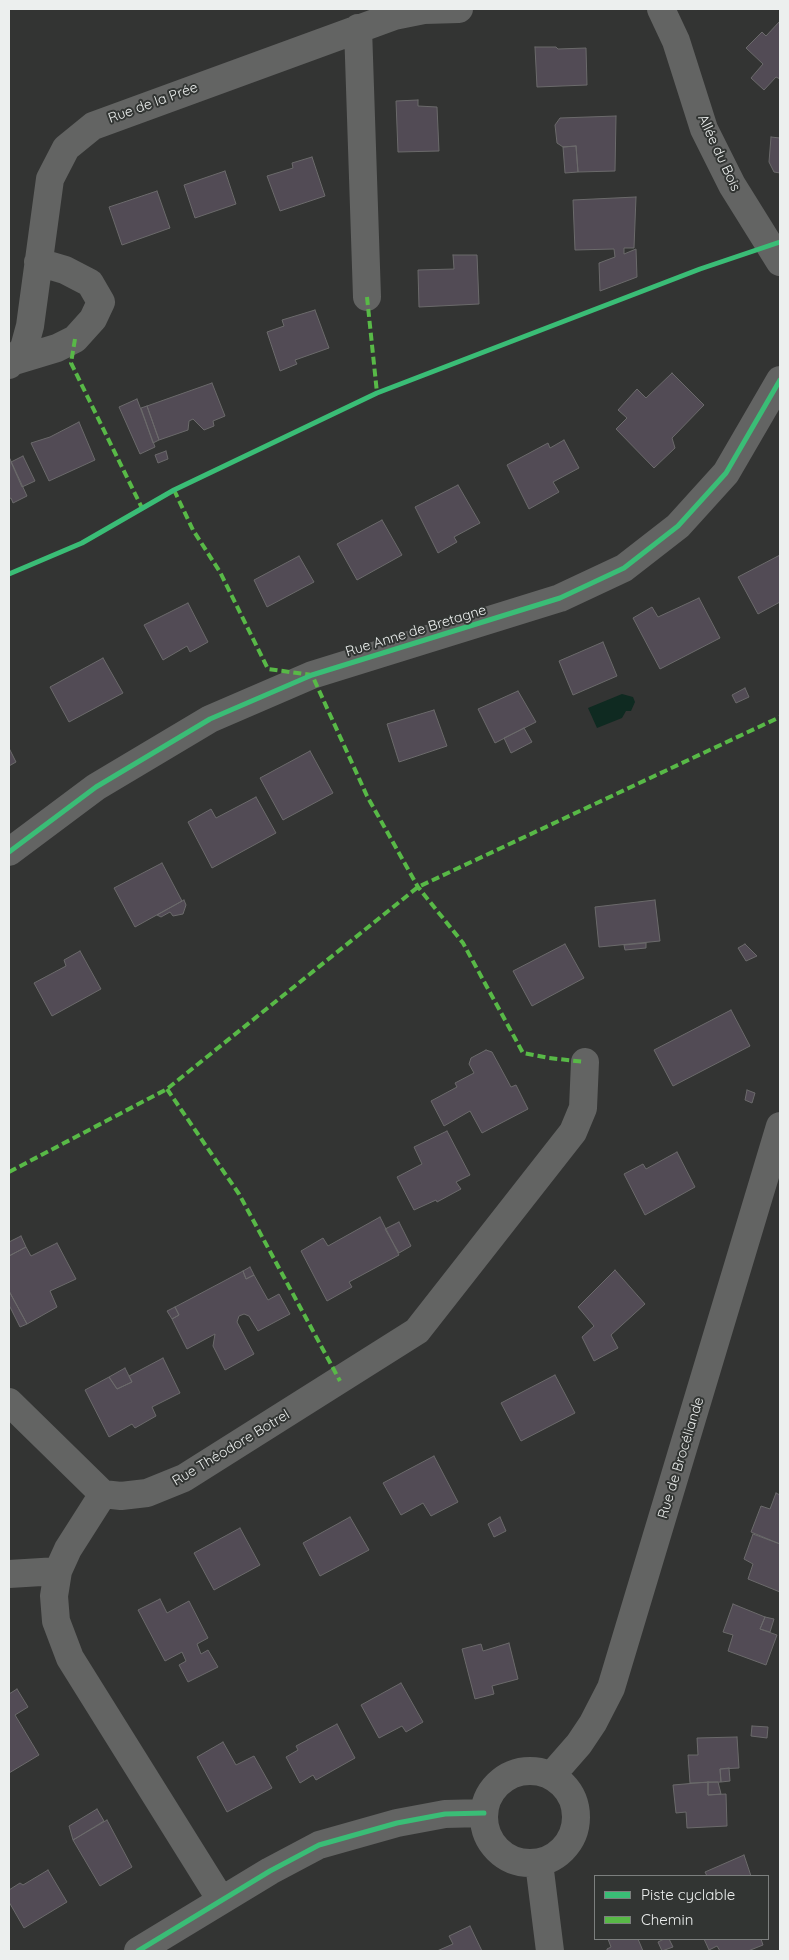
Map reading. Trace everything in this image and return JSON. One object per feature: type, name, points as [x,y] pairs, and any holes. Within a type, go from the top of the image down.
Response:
[{"type":"street","name":"Rue de la Prée","points":[[11,363],[24,348],[28,337],[50,179],[66,148],[93,126],[394,16],[424,10],[459,9]]},
{"type":"street","name":"Allée du Bois","points":[[661,9],[676,41],[704,129],[732,185],[780,262]]},
{"type":"street","points":[[358,28],[367,297]]},
{"type":"street","name":"Rue de la Prée","points":[[11,363],[75,340],[94,319],[101,302],[90,283],[65,270],[38,262]]},
{"type":"street","name":"Rue Anne de Bretagne","points":[[9,852],[96,787],[210,720],[312,675],[560,598],[624,568],[678,526],[726,473],[780,380]]},
{"type":"street","name":"Rue Théodore Botrel","points":[[102,1494],[121,1496],[147,1493],[184,1478],[417,1331],[426,1323],[573,1132],[583,1108],[585,1062]]},
{"type":"street","name":"Rue de Brocéliande","points":[[551,1776],[588,1730],[602,1708],[611,1688],[780,1126]]},
{"type":"street","points":[[9,1402],[102,1494],[80,1528],[58,1571],[54,1596],[56,1621],[70,1658],[221,1900]]},
{"type":"street","points":[[9,1574],[58,1571]]},
{"type":"street","points":[[526,1771],[539,1772],[551,1776],[564,1785],[572,1798],[576,1814],[574,1829],[567,1844],[556,1854],[539,1863],[513,1860],[501,1852],[491,1841],[485,1827],[484,1813],[493,1789],[514,1774],[526,1771]]},
{"type":"street","points":[[138,1951],[221,1900],[319,1845],[360,1832],[444,1814],[484,1813]]},
{"type":"street","points":[[539,1863],[550,1951]]},
{"type":"shaded area","points":[[622,694],[633,697],[635,702],[631,711],[626,711],[622,718],[597,728],[588,708]]},
{"type":"building","points":[[780,21],[780,79],[776,77],[764,90],[751,78],[763,64],[746,48],[762,32],[766,36]]},
{"type":"building","points":[[535,47],[556,47],[558,49],[586,48],[587,85],[537,87]]},
{"type":"building","points":[[418,100],[418,106],[437,107],[439,151],[398,152],[396,101]]},
{"type":"building","points":[[616,116],[615,171],[578,172],[576,146],[563,147],[557,143],[555,125],[560,118]]},
{"type":"building","points":[[771,137],[780,138],[780,173],[774,172],[769,162]]},
{"type":"building","points":[[576,146],[578,172],[565,173],[563,147]]},
{"type":"building","points":[[312,157],[325,196],[280,211],[267,176],[293,168],[292,163]]},
{"type":"building","points":[[225,171],[236,204],[195,218],[184,185]]},
{"type":"building","points":[[157,191],[170,228],[122,245],[109,207]]},
{"type":"building","points":[[636,197],[634,248],[624,248],[624,254],[636,249],[637,277],[600,291],[599,263],[615,257],[614,249],[575,250],[573,200]]},
{"type":"building","points":[[453,255],[477,255],[479,304],[419,307],[418,270],[454,269]]},
{"type":"building","points":[[315,310],[329,348],[295,360],[297,364],[280,371],[267,332],[284,326],[282,320]]},
{"type":"building","points":[[672,373],[704,405],[672,438],[675,448],[654,468],[616,429],[627,418],[618,410],[637,389],[646,398]]},
{"type":"building","points":[[212,383],[225,416],[213,421],[214,426],[204,430],[193,419],[189,421],[188,430],[159,440],[147,406]]},
{"type":"building","points":[[137,399],[155,447],[140,454],[119,407]]},
{"type":"building","points":[[147,406],[159,440],[153,443],[141,408]]},
{"type":"building","points":[[79,422],[95,460],[49,481],[31,443],[50,437]]},
{"type":"building","points":[[564,440],[579,468],[553,482],[559,492],[529,509],[507,465],[548,443],[550,448]]},
{"type":"building","points":[[166,451],[168,459],[158,463],[155,455]]},
{"type":"building","points":[[23,456],[35,481],[22,487],[11,462]]},
{"type":"building","points":[[10,459],[27,496],[13,503],[11,498],[9,499]]},
{"type":"building","points":[[458,485],[480,523],[454,537],[457,542],[438,553],[415,507]]},
{"type":"building","points":[[382,520],[402,555],[357,580],[337,544]]},
{"type":"building","points":[[780,555],[780,602],[758,614],[738,577]]},
{"type":"building","points":[[299,556],[314,582],[267,607],[254,580]]},
{"type":"building","points":[[699,598],[720,638],[660,669],[633,618],[652,607],[658,617]]},
{"type":"building","points":[[188,603],[208,642],[190,652],[187,646],[163,660],[144,625]]},
{"type":"building","points":[[603,642],[617,676],[573,695],[559,661]]},
{"type":"building","points":[[103,658],[123,693],[69,722],[50,687]]},
{"type":"building","points":[[745,688],[749,697],[736,703],[732,695]]},
{"type":"building","points":[[518,691],[536,722],[495,743],[478,709]]},
{"type":"building","points":[[434,710],[447,746],[399,762],[387,724]]},
{"type":"building","points":[[524,728],[532,742],[511,753],[504,738]]},
{"type":"building","points":[[9,748],[16,762],[9,766]]},
{"type":"building","points":[[310,751],[333,793],[283,820],[260,778]]},
{"type":"building","points":[[256,797],[276,833],[212,868],[188,822],[211,809],[216,818]]},
{"type":"building","points":[[162,863],[182,901],[135,927],[114,888]]},
{"type":"building","points":[[184,900],[186,905],[183,914],[173,916],[170,912],[161,917],[157,915]]},
{"type":"building","points":[[655,900],[660,941],[599,947],[595,907]]},
{"type":"building","points":[[646,943],[646,948],[625,950],[624,945]]},
{"type":"building","points":[[565,944],[584,978],[532,1006],[513,971]]},
{"type":"building","points":[[745,944],[757,956],[746,961],[738,948]]},
{"type":"building","points":[[80,951],[101,989],[52,1016],[34,983],[66,966],[64,960]]},
{"type":"building","points":[[731,1010],[750,1046],[673,1086],[654,1050]]},
{"type":"building","points":[[486,1050],[492,1052],[511,1087],[516,1085],[528,1109],[482,1133],[470,1111],[444,1126],[431,1101],[457,1087],[455,1083],[474,1073],[469,1064],[471,1058]]},
{"type":"building","points":[[747,1090],[755,1093],[752,1103],[745,1100]]},
{"type":"building","points":[[447,1131],[470,1175],[456,1182],[461,1189],[437,1202],[436,1200],[414,1210],[397,1177],[422,1164],[414,1147]]},
{"type":"building","points":[[677,1152],[695,1187],[645,1215],[624,1174],[643,1164],[646,1169]]},
{"type":"building","points":[[380,1217],[399,1255],[349,1282],[352,1287],[327,1301],[301,1251],[323,1238],[328,1246]]},
{"type":"building","points":[[399,1222],[411,1246],[399,1253],[385,1229]]},
{"type":"building","points":[[21,1236],[26,1247],[9,1256],[9,1242]]},
{"type":"building","points":[[57,1243],[76,1279],[50,1291],[57,1307],[27,1324],[9,1291],[9,1256],[26,1247],[31,1256]]},
{"type":"building","points":[[250,1267],[254,1275],[246,1279],[243,1271]]},
{"type":"building","points":[[615,1270],[645,1304],[611,1335],[618,1348],[594,1361],[582,1337],[594,1326],[578,1307]]},
{"type":"building","points":[[243,1271],[246,1279],[254,1275],[268,1300],[279,1294],[290,1314],[258,1331],[249,1316],[244,1314],[239,1316],[237,1322],[254,1354],[225,1370],[213,1346],[215,1334],[187,1349],[172,1319],[179,1315],[175,1307]]},
{"type":"building","points":[[9,1291],[27,1324],[20,1327],[9,1305]]},
{"type":"building","points":[[175,1307],[179,1315],[172,1319],[167,1311]]},
{"type":"building","points":[[163,1358],[180,1393],[152,1407],[156,1416],[135,1428],[132,1424],[109,1437],[85,1390],[109,1377],[117,1389],[132,1382],[129,1376]]},
{"type":"building","points":[[125,1368],[132,1382],[117,1389],[109,1377]]},
{"type":"building","points":[[555,1375],[575,1413],[521,1441],[501,1403]]},
{"type":"building","points":[[434,1456],[458,1502],[431,1516],[423,1503],[401,1515],[383,1483]]},
{"type":"building","points":[[776,1493],[780,1495],[780,1544],[751,1532],[761,1506],[770,1509]]},
{"type":"building","points":[[350,1517],[369,1550],[320,1576],[303,1543]]},
{"type":"building","points":[[500,1517],[506,1531],[494,1537],[488,1524]]},
{"type":"building","points":[[240,1528],[260,1565],[214,1590],[194,1553]]},
{"type":"building","points":[[753,1534],[780,1544],[780,1592],[748,1579],[753,1564],[744,1559]]},
{"type":"building","points":[[160,1599],[167,1613],[189,1601],[208,1638],[197,1644],[201,1654],[208,1650],[218,1667],[188,1682],[179,1665],[186,1661],[182,1652],[165,1661],[138,1610]]},
{"type":"building","points":[[733,1604],[765,1617],[760,1629],[777,1635],[766,1665],[728,1651],[733,1635],[723,1632]]},
{"type":"building","points":[[765,1617],[774,1619],[770,1632],[760,1629]]},
{"type":"building","points":[[509,1643],[518,1679],[492,1686],[494,1694],[475,1699],[462,1649],[481,1644],[483,1651]]},
{"type":"building","points":[[401,1683],[423,1722],[406,1732],[402,1726],[379,1738],[361,1705]]},
{"type":"building","points":[[17,1689],[28,1707],[15,1715],[39,1755],[9,1773],[9,1694]]},
{"type":"building","points":[[337,1724],[355,1758],[316,1780],[313,1775],[300,1783],[286,1757],[298,1750],[296,1746]]},
{"type":"building","points":[[752,1726],[768,1727],[767,1738],[751,1736]]},
{"type":"building","points":[[737,1737],[739,1768],[720,1769],[721,1782],[690,1783],[688,1755],[698,1755],[697,1738]]},
{"type":"building","points":[[223,1742],[236,1765],[254,1756],[272,1788],[227,1812],[197,1757]]},
{"type":"building","points":[[729,1768],[730,1781],[721,1782],[720,1769]]},
{"type":"building","points":[[708,1782],[708,1795],[726,1794],[727,1826],[687,1828],[686,1812],[676,1813],[673,1785]]},
{"type":"building","points":[[708,1782],[718,1782],[721,1794],[708,1795]]},
{"type":"building","points":[[97,1809],[104,1821],[73,1840],[69,1826]]},
{"type":"building","points":[[107,1820],[132,1867],[100,1886],[73,1840]]},
{"type":"building","points":[[744,1855],[751,1875],[706,1875],[705,1872]]},
{"type":"building","points":[[48,1870],[67,1902],[24,1928],[9,1902],[9,1890],[20,1883],[23,1885]]},
{"type":"building","points":[[470,1926],[482,1951],[437,1951],[453,1944],[449,1936]]},
{"type":"building","points":[[608,1940],[638,1940],[643,1951],[607,1951],[611,1947]]},
{"type":"building","points":[[670,1940],[673,1947],[662,1951],[658,1942]]},
{"type":"building","points":[[704,1940],[761,1940],[763,1945],[748,1951],[720,1951],[717,1946],[709,1950]]},
{"type":"marked path","points":[[367,297],[377,393]]},
{"type":"marked path","points":[[75,339],[71,363],[142,508]]},
{"type":"marked path","points":[[174,490],[193,530],[220,572],[268,669],[312,675],[367,796],[418,887],[463,943],[523,1053],[585,1062]]},
{"type":"marked path","points":[[9,1172],[167,1089],[418,887],[780,717]]},
{"type":"marked path","points":[[167,1089],[239,1194],[340,1381]]},
{"type":"cycle path","points":[[9,574],[82,543],[174,490],[377,393],[700,269],[780,242]]},
{"type":"cycle path","points":[[9,852],[96,787],[210,719],[312,675],[560,598],[624,568],[678,526],[726,473],[780,380]]},
{"type":"cycle path","points":[[138,1951],[270,1871],[319,1845],[397,1823],[445,1814],[484,1813]]}]
